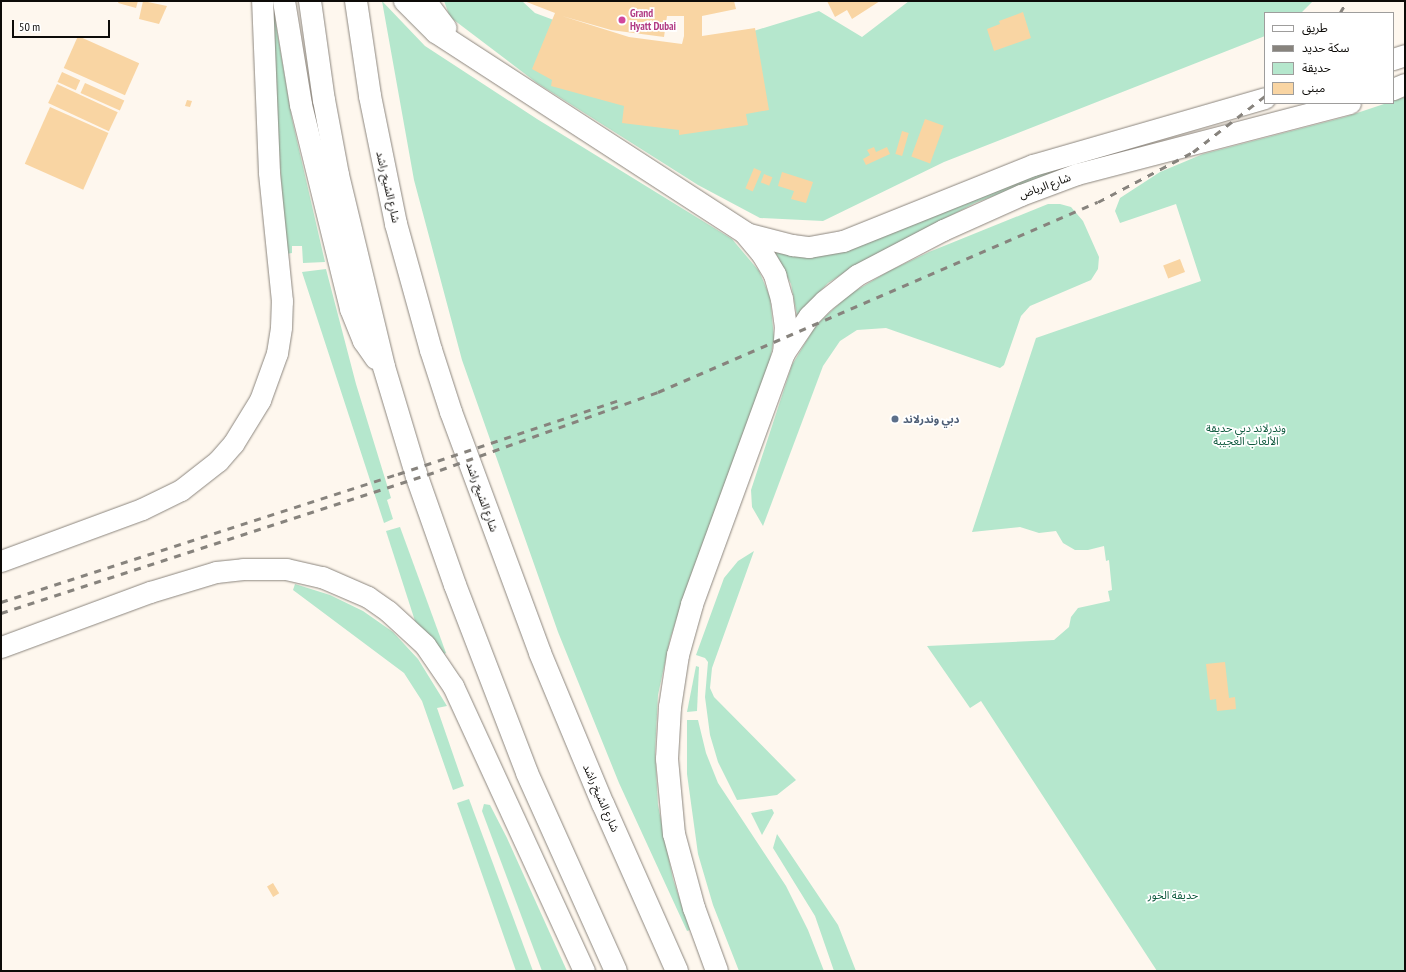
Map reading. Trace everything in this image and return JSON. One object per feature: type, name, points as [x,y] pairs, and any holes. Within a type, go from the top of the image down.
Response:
[{"type":"highway","points":[[284,1],[301,105],[351,309],[364,341],[384,367]]},
{"type":"highway","points":[[310,1],[324,100],[338,175],[384,367],[417,477],[463,606],[527,773],[616,971]]},
{"type":"highway","name":"شارع الشيخ راشد","points":[[356,1],[370,96],[396,224],[449,405],[540,653],[603,804],[678,971]]},
{"type":"highway","points":[[405,1],[436,32],[745,233],[762,253],[775,275],[782,299],[786,326],[784,353],[692,605],[678,655],[670,707],[668,759],[674,834],[694,908],[717,971]]},
{"type":"highway","points":[[425,1],[459,46]]},
{"type":"street","points":[[1,562],[142,509],[181,490],[218,461],[233,444],[260,400],[277,353],[281,326],[282,301],[269,172],[262,1]]},
{"type":"street","points":[[1394,59],[1405,56]]},
{"type":"street","points":[[1394,89],[1405,84]]},
{"type":"street","name":"شارع الرياض","points":[[745,233],[792,245],[809,247],[844,241],[1010,172],[1264,98]]},
{"type":"street","name":"شارع الرياض","points":[[784,353],[809,316],[824,301],[857,275],[943,230],[1021,195],[1077,174],[1346,104]]},
{"type":"street","points":[[1077,174],[1081,164],[1089,158],[1128,142],[1136,136]]},
{"type":"street","points":[[1,647],[150,592],[216,572],[243,569],[286,569],[322,577],[368,597],[388,611],[425,645],[453,686],[584,971]]},
{"type":"green space","points":[[269,1],[272,1],[292,119],[325,262],[303,263],[302,246],[292,246],[292,253],[286,254]]},
{"type":"green space","points":[[382,1],[425,46],[537,119],[732,239],[759,271],[770,297],[774,338],[769,366],[691,575],[670,639],[658,695],[655,752],[658,805],[673,879],[690,930],[687,931],[619,783],[558,632],[462,360],[414,180]]},
{"type":"green space","points":[[444,1],[522,1],[535,13],[623,46],[693,55],[744,34],[819,11],[862,37],[909,1],[1313,1],[1302,12],[1264,12],[1264,36],[944,162],[823,221],[760,218],[698,185],[537,83],[450,17]]},
{"type":"green space","name":"وندرلاند دبي حديقة الألعاب العجيبة","points":[[1405,97],[1405,971],[1157,971],[981,701],[970,708],[927,646],[1054,640],[1069,627],[1071,617],[1078,608],[1110,601],[1108,591],[1112,590],[1109,560],[1106,561],[1104,546],[1088,550],[1075,550],[1063,543],[1056,531],[1039,533],[1020,527],[972,532],[1036,338],[1201,281],[1176,204],[1120,223],[1115,211],[1120,198],[1160,172],[1203,154],[1345,117],[1384,104],[1394,104],[1394,101]]},
{"type":"green space","points":[[1058,166],[1060,171],[975,203],[853,267],[828,283],[797,315],[791,284],[775,252],[796,256]]},
{"type":"green space","points":[[1048,204],[1060,204],[1071,207],[1083,221],[1099,257],[1098,269],[1091,280],[1030,306],[1021,316],[1004,365],[1000,368],[886,328],[857,330],[840,341],[823,366],[763,526],[752,507],[751,490],[792,365],[816,325],[850,294],[889,271],[929,252]]},
{"type":"green space","points":[[326,269],[356,384],[391,498],[387,500],[393,519],[384,523],[302,272]]},
{"type":"green space","points":[[400,527],[446,653],[444,654],[415,621],[386,531]]},
{"type":"green space","points":[[754,551],[712,668],[710,688],[714,697],[796,780],[777,795],[737,800],[718,762],[710,735],[705,697],[708,662],[705,658],[696,655],[724,578],[738,561]]},
{"type":"green space","points":[[295,584],[330,595],[363,611],[393,632],[418,659],[447,706],[437,708],[464,786],[453,790],[422,701],[404,673],[293,590]]},
{"type":"green space","points":[[696,666],[699,667],[697,711],[687,712]]},
{"type":"green space","points":[[687,720],[698,720],[706,753],[718,783],[786,886],[808,930],[824,971],[739,971],[713,905],[698,854],[687,774]]},
{"type":"green space","points":[[469,799],[533,971],[516,971],[457,803]]},
{"type":"green space","points":[[484,804],[490,805],[507,838],[567,971],[542,971],[482,811]]},
{"type":"green space","points":[[772,809],[774,813],[762,835],[751,813]]},
{"type":"green space","points":[[777,834],[838,925],[856,971],[834,971],[815,916],[773,848]]},
{"type":"building","points":[[119,1],[138,1],[136,8],[118,3]]},
{"type":"building","points":[[143,1],[167,6],[159,24],[139,19]]},
{"type":"building","points":[[524,1],[734,1],[736,9],[702,16],[702,36],[755,28],[769,110],[746,114],[748,125],[679,135],[679,130],[622,123],[624,106],[551,86],[552,80],[532,69],[555,13]],"holes":[[[562,16],[611,30],[664,37],[667,16],[684,16],[684,36],[682,44],[629,37]]]},
{"type":"building","points":[[827,1],[880,1],[852,19],[847,10],[835,17]]},
{"type":"building","points":[[1023,12],[1031,38],[994,51],[987,29],[1000,24],[999,21]]},
{"type":"building","points":[[78,36],[139,63],[125,95],[64,68]]},
{"type":"building","points":[[62,72],[80,80],[76,90],[58,82]]},
{"type":"building","points":[[85,83],[124,100],[120,111],[81,93]]},
{"type":"building","points":[[57,84],[118,112],[109,131],[48,103]]},
{"type":"building","points":[[187,100],[192,101],[190,107],[185,106]]},
{"type":"building","points":[[50,107],[108,133],[83,190],[25,164]]},
{"type":"building","points":[[925,119],[944,126],[930,163],[911,157]]},
{"type":"building","points":[[902,131],[909,133],[902,156],[895,154]]},
{"type":"building","points":[[874,147],[876,152],[887,147],[890,154],[866,165],[863,159],[870,155],[867,150]]},
{"type":"building","points":[[754,168],[761,171],[753,191],[745,188]]},
{"type":"building","points":[[782,172],[813,182],[806,203],[791,199],[794,191],[778,186]]},
{"type":"building","points":[[764,174],[772,177],[769,186],[761,182]]},
{"type":"building","points":[[1180,259],[1185,272],[1168,279],[1163,265]]},
{"type":"building","points":[[1225,662],[1229,698],[1235,697],[1236,709],[1217,711],[1216,699],[1210,700],[1206,664]]},
{"type":"building","points":[[273,883],[279,893],[273,897],[267,887]]},
{"type":"railway","points":[[1341,12],[1347,1]]},
{"type":"railway","points":[[1,613],[440,470],[658,392],[1098,202],[1193,152],[1264,97]]},
{"type":"railway","points":[[1,602],[398,474],[619,400]]},
{"type":"place","name":"Grand Hyatt Dubai","points":[[622,20]]},
{"type":"place","name":"دبي وندرلاند","points":[[895,419]]},
{"type":"park label","name":"حديقة الخور","points":[[1173,895]]}]
